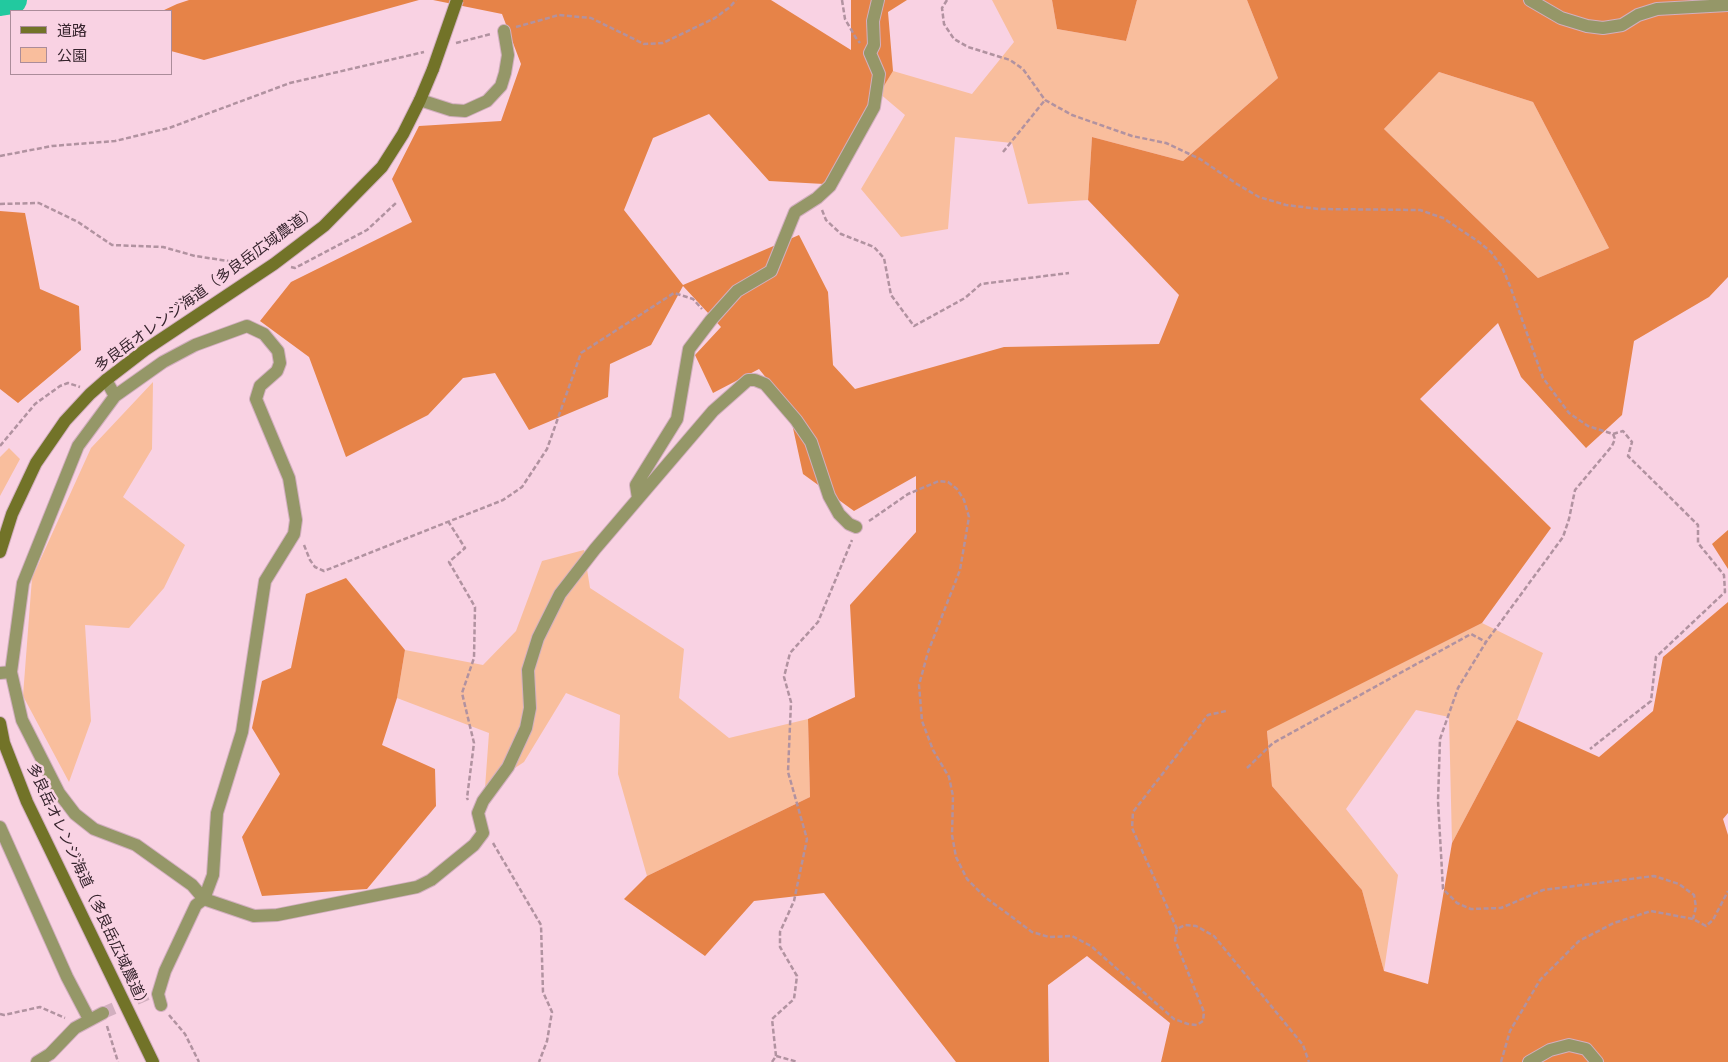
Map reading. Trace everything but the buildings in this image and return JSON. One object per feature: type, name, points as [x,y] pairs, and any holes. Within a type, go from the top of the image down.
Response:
[{"type":"street","name":"多良岳オレンジ海道（多良岳広域農道）","points":[[0,552],[12,514],[36,463],[65,421],[90,394],[145,350],[274,264],[324,226],[382,167],[403,134],[420,100],[457,0]]},
{"type":"street","points":[[638,498],[636,485],[677,419],[689,348],[737,291],[771,271],[795,212],[817,198],[830,186],[874,107],[879,74],[870,53],[874,45],[873,22],[878,0]]},
{"type":"street","points":[[1530,0],[1561,18],[1587,26],[1603,28],[1622,25],[1638,15],[1657,9],[1728,5]]},
{"type":"street","points":[[420,100],[450,110],[465,111],[487,101],[501,86],[505,74],[508,54],[504,30]]},
{"type":"street","points":[[155,997],[164,971],[196,905],[204,899],[213,875],[217,813],[242,732],[265,581],[294,534],[296,520],[289,478],[256,399],[260,386],[277,371],[280,363],[278,351],[264,334],[247,326],[195,345],[163,362],[115,396],[78,446],[22,583],[6,672],[22,720],[59,794],[75,814],[94,829],[136,845],[192,885],[204,899],[254,916],[277,914],[416,888],[431,880],[474,845],[483,833],[478,813],[483,801],[508,767],[526,728],[530,708],[528,670],[542,629],[560,594],[595,549],[713,412],[748,380],[755,380],[765,384],[796,420],[811,442],[829,496],[839,514],[849,524],[856,527]]},
{"type":"street","points":[[106,380],[115,396]]},
{"type":"street","name":"多良岳オレンジ海道（多良岳広域農道）","points":[[0,723],[4,743],[28,802],[152,1062]]},
{"type":"street","points":[[0,826],[66,977],[89,1019]]},
{"type":"street","points":[[37,1062],[50,1054],[75,1028],[103,1013]]},
{"type":"street","points":[[1529,1062],[1550,1050],[1569,1045],[1586,1049],[1597,1062]]},
{"type":"path","points":[[730,7],[731,0]]},
{"type":"path","points":[[450,45],[559,15],[592,18],[644,44],[663,43],[715,18],[736,0]]},
{"type":"path","points":[[842,0],[845,18],[856,38],[870,53]]},
{"type":"path","points":[[946,0],[942,8],[944,24],[954,39],[968,47],[1010,60],[1024,69],[1045,100],[1072,115],[1132,136],[1166,143],[1200,159],[1259,197],[1286,205],[1319,209],[1420,210],[1443,218],[1491,252],[1502,267],[1510,286],[1543,378],[1569,413],[1588,426],[1613,434],[1623,431],[1632,442],[1628,456],[1698,525],[1698,543],[1724,575],[1725,592],[1656,657],[1651,702],[1590,749]]},
{"type":"path","points":[[0,156],[52,146],[115,141],[169,128],[290,83],[433,50]]},
{"type":"path","points":[[1003,152],[1045,100]]},
{"type":"path","points":[[817,198],[826,220],[841,234],[874,247],[884,258],[892,295],[914,326],[965,298],[980,284],[1069,273]]},
{"type":"path","points":[[0,204],[39,203],[78,222],[112,245],[163,247],[195,256],[295,268],[368,230],[397,202]]},
{"type":"path","points":[[294,534],[303,541],[310,560],[315,567],[324,571],[503,500],[522,487],[547,449],[581,353],[674,293],[693,299],[711,320]]},
{"type":"path","points":[[0,446],[35,404],[60,386],[76,385],[90,394]]},
{"type":"path","points":[[1613,434],[1615,439],[1612,446],[1575,490],[1563,537],[1486,642],[1458,688],[1440,739],[1438,801],[1444,888],[1457,903],[1471,910],[1501,908],[1544,890],[1654,876],[1679,884],[1694,895],[1696,907],[1693,919]]},
{"type":"path","points":[[772,1062],[776,1056],[772,1019],[794,999],[798,976],[780,947],[780,932],[794,901],[807,840],[788,772],[791,702],[784,677],[790,652],[818,622],[851,546],[856,527],[864,524],[908,494],[939,481],[948,482],[957,489],[964,500],[969,517],[960,570],[928,652],[919,685],[922,721],[933,750],[949,777],[953,796],[952,835],[956,857],[967,879],[985,897],[1032,932],[1049,937],[1072,936],[1091,946],[1174,1019],[1197,1025],[1203,1021],[1204,1012],[1175,940],[1176,929],[1132,828],[1133,812],[1208,715],[1226,711]]},
{"type":"path","points":[[448,521],[466,548],[449,562],[475,607],[474,658],[462,693],[474,743],[467,798],[478,813]]},
{"type":"path","points":[[1247,768],[1273,743],[1471,634],[1486,642]]},
{"type":"path","points":[[483,833],[492,842],[541,925],[542,992],[552,1012],[547,1041],[539,1062]]},
{"type":"path","points":[[1501,1062],[1510,1031],[1540,980],[1579,942],[1614,923],[1651,911],[1693,919],[1706,926],[1713,920],[1728,891]]},
{"type":"path","points":[[1176,929],[1185,924],[1196,926],[1214,936],[1303,1045],[1309,1062]]},
{"type":"path","points":[[155,997],[185,1034],[199,1062]]},
{"type":"path","points":[[0,1014],[4,1015],[40,1007],[65,1018],[75,1028]]},
{"type":"path","points":[[103,1013],[118,1062]]},
{"type":"path","points":[[776,1056],[798,1062]]},
{"type":"green space","points":[[992,0],[1052,0],[1057,29],[1126,41],[1137,0],[1247,0],[1278,78],[1183,161],[1092,137],[1088,200],[1028,204],[1012,143],[955,137],[948,229],[901,237],[861,189],[905,115],[879,93],[893,71],[972,94],[1014,42]]},
{"type":"green space","points":[[1439,72],[1533,102],[1609,248],[1538,278],[1384,129]]},
{"type":"green space","points":[[153,382],[152,449],[123,497],[185,545],[164,588],[129,628],[85,625],[91,721],[69,782],[23,696],[32,578],[91,448]]},
{"type":"green space","points":[[9,448],[20,459],[0,496],[0,457]]},
{"type":"green space","points":[[584,550],[590,588],[684,649],[679,698],[729,738],[808,719],[810,797],[647,876],[618,774],[620,715],[566,693],[524,762],[485,788],[489,733],[397,698],[405,650],[483,665],[516,631],[542,561]]},
{"type":"green space","points":[[1482,623],[1543,653],[1517,720],[1452,843],[1449,717],[1416,710],[1346,809],[1398,875],[1384,971],[1362,890],[1272,786],[1267,730]]},
{"type":"shaded area","points":[[189,0],[419,0],[204,60],[172,51],[172,10],[164,10]]},
{"type":"shaded area","points":[[433,0],[771,0],[851,50],[851,0],[907,0],[888,12],[893,71],[824,184],[769,181],[709,114],[653,138],[624,210],[683,285],[799,235],[828,292],[833,365],[855,389],[1004,347],[1159,344],[1179,295],[1088,200],[1092,137],[1183,161],[1278,78],[1247,0],[1728,0],[1728,277],[1709,297],[1634,341],[1622,415],[1586,448],[1521,377],[1498,323],[1420,399],[1551,528],[1482,623],[1267,731],[1272,786],[1362,890],[1384,971],[1428,984],[1452,843],[1517,720],[1599,757],[1653,711],[1663,657],[1728,602],[1728,813],[1723,819],[1728,835],[1728,1062],[1161,1062],[1170,1023],[1087,956],[1048,985],[1049,1062],[956,1062],[824,893],[754,901],[705,956],[624,899],[647,876],[810,797],[808,719],[855,697],[850,605],[916,532],[916,476],[854,511],[803,474],[788,405],[759,369],[713,393],[695,355],[721,327],[683,286],[651,345],[610,364],[608,397],[529,430],[495,373],[463,378],[428,415],[346,457],[309,357],[260,321],[291,282],[412,222],[392,179],[419,126],[501,121],[521,64],[502,14]],"holes":[[[1439,72],[1533,102],[1609,248],[1538,278],[1384,129]]]},
{"type":"shaded area","points":[[1052,0],[1137,0],[1126,41],[1057,29]]},
{"type":"shaded area","points":[[0,211],[25,213],[40,289],[79,306],[81,350],[18,403],[0,389]]},
{"type":"shaded area","points":[[1728,530],[1728,569],[1712,544]]},
{"type":"shaded area","points":[[346,578],[405,650],[397,698],[382,745],[435,769],[436,806],[367,889],[262,896],[242,837],[280,774],[252,728],[262,681],[291,668],[306,594]]},
{"type":"waterway","points":[[0,2],[13,0]]},
{"type":"tunnel","points":[[103,1013],[148,994]]}]
